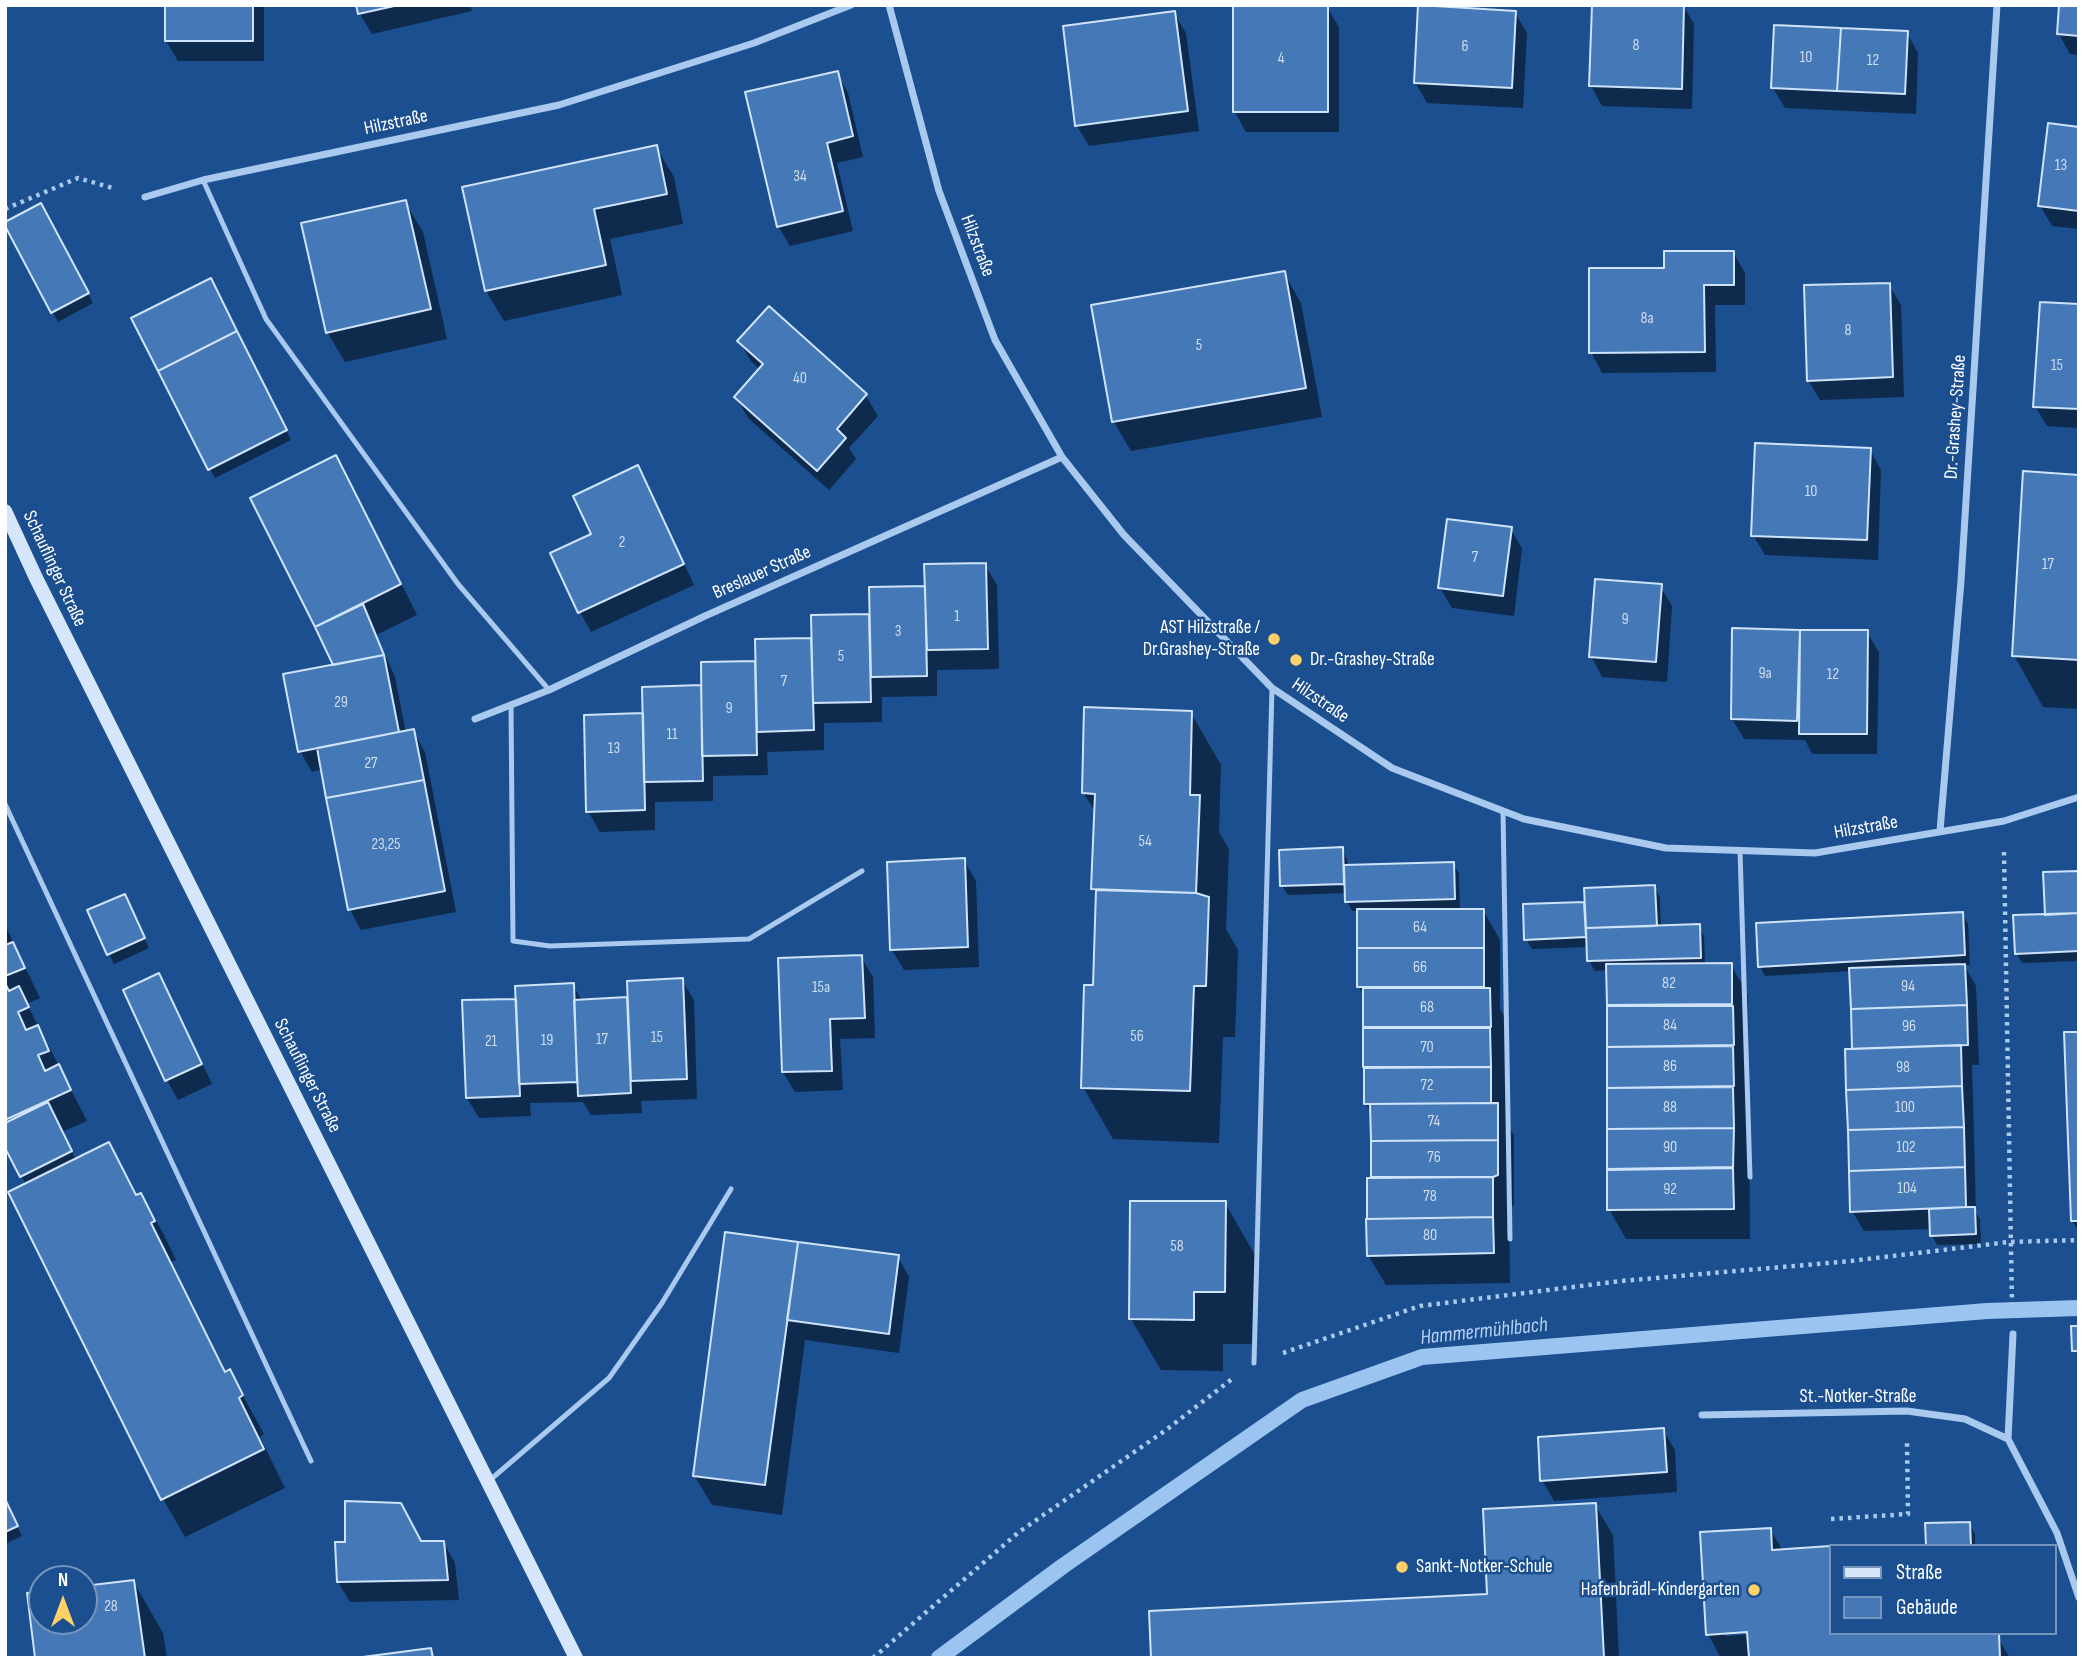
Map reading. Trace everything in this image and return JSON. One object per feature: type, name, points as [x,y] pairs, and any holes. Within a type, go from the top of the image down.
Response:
[{"type":"main road","name":"Schauflinger Straße","points":[[5,511],[36,578],[576,1658]]},
{"type":"street","name":"Hilzstraße","points":[[145,197],[204,180],[559,105],[754,43],[851,5]]},
{"type":"street","name":"Hilzstraße","points":[[889,5],[939,191],[995,340],[1062,457],[1124,535],[1272,688],[1392,768],[1524,819],[1665,848],[1815,853],[2004,821],[2079,797]]},
{"type":"street","name":"Dr.-Grashey-Straße","points":[[1940,831],[1961,581],[1997,5]]},
{"type":"street","name":"Breslauer Straße","points":[[475,719],[549,690],[705,616],[1062,457]]},
{"type":"street","points":[[2013,1334],[2008,1439],[2057,1533],[2079,1598]]},
{"type":"street","name":"St.-Notker-Straße","points":[[1702,1415],[1907,1411],[1965,1419],[2008,1439]]},
{"type":"lane","points":[[204,180],[266,319],[458,584],[549,690]]},
{"type":"lane","points":[[1254,1363],[1272,688]]},
{"type":"lane","points":[[511,704],[513,941],[550,946],[748,939],[862,872]]},
{"type":"lane","points":[[5,804],[312,1461]]},
{"type":"lane","points":[[1503,811],[1510,1239]]},
{"type":"lane","points":[[1740,851],[1749,1177]]},
{"type":"lane","points":[[488,1482],[608,1378],[662,1303],[731,1189]]},
{"type":"path","points":[[5,209],[78,178],[145,197]]},
{"type":"path","points":[[2004,821],[2013,1334]]},
{"type":"path","points":[[873,1658],[1019,1532],[1166,1430],[1254,1363],[1420,1306],[1621,1281],[1851,1261],[2010,1242],[2079,1240]]},
{"type":"path","points":[[1831,1519],[1908,1514],[1907,1411]]},
{"type":"building","points":[[165,5],[253,5],[253,41],[165,41]]},
{"type":"building","points":[[356,5],[399,5],[358,14]]},
{"type":"building","points":[[1233,5],[1328,5],[1328,112],[1233,112]]},
{"type":"building","points":[[1418,5],[1516,11],[1512,88],[1414,83]]},
{"type":"building","points":[[1592,5],[1684,5],[1682,89],[1589,86]]},
{"type":"building","points":[[2059,5],[2079,5],[2079,36],[2057,34]]},
{"type":"building","points":[[1175,11],[1188,111],[1075,126],[1063,26]]},
{"type":"building","points":[[1774,25],[1841,28],[1837,91],[1771,88]]},
{"type":"building","points":[[1841,28],[1908,31],[1905,94],[1837,91]]},
{"type":"building","points":[[838,71],[853,136],[827,143],[843,211],[777,227],[745,92]]},
{"type":"building","points":[[2048,123],[2079,127],[2079,211],[2038,206]]},
{"type":"building","points":[[657,145],[667,194],[594,209],[606,265],[485,291],[462,187]]},
{"type":"building","points":[[406,200],[431,309],[326,333],[301,223]]},
{"type":"building","points":[[41,203],[89,293],[51,313],[5,226],[5,222]]},
{"type":"building","points":[[1664,251],[1734,251],[1734,285],[1704,285],[1705,352],[1589,353],[1589,268],[1664,268]]},
{"type":"building","points":[[1285,271],[1306,388],[1112,422],[1091,305]]},
{"type":"building","points":[[211,278],[237,331],[158,371],[131,318]]},
{"type":"building","points":[[1890,283],[1893,377],[1807,381],[1804,285]]},
{"type":"building","points":[[2040,302],[2079,304],[2079,409],[2033,407]]},
{"type":"building","points":[[769,306],[867,394],[837,429],[846,438],[817,471],[734,397],[763,364],[737,341]]},
{"type":"building","points":[[237,331],[287,430],[208,470],[158,371]]},
{"type":"building","points":[[1755,443],[1871,448],[1867,540],[1751,536]]},
{"type":"building","points":[[336,455],[401,584],[315,627],[250,498]]},
{"type":"building","points":[[638,465],[684,564],[578,613],[550,553],[591,534],[573,496]]},
{"type":"building","points":[[2023,471],[2079,475],[2079,660],[2012,656]]},
{"type":"building","points":[[1447,519],[1512,527],[1503,596],[1438,588]]},
{"type":"building","points":[[986,563],[988,649],[927,650],[924,564]]},
{"type":"building","points":[[1595,579],[1662,584],[1656,662],[1589,657]]},
{"type":"building","points":[[925,586],[927,676],[871,677],[869,587]]},
{"type":"building","points":[[363,604],[384,655],[333,665],[315,627]]},
{"type":"building","points":[[869,614],[871,702],[813,703],[811,615]]},
{"type":"building","points":[[1732,628],[1800,630],[1797,721],[1731,719]]},
{"type":"building","points":[[1800,630],[1868,630],[1867,734],[1799,734]]},
{"type":"building","points":[[811,638],[814,730],[757,732],[755,639]]},
{"type":"building","points":[[384,655],[399,732],[298,752],[283,674]]},
{"type":"building","points":[[755,661],[757,755],[702,756],[701,662]]},
{"type":"building","points":[[701,685],[703,781],[644,782],[642,687]]},
{"type":"building","points":[[1084,707],[1192,711],[1190,795],[1200,795],[1196,893],[1091,889],[1095,794],[1082,793]]},
{"type":"building","points":[[643,713],[645,810],[586,812],[584,715]]},
{"type":"building","points":[[414,729],[424,780],[326,798],[317,748]]},
{"type":"building","points":[[424,780],[445,891],[348,910],[326,798]]},
{"type":"building","points":[[1343,847],[1344,884],[1280,886],[1279,850]]},
{"type":"building","points":[[965,858],[968,947],[890,950],[887,862]]},
{"type":"building","points":[[1454,862],[1455,899],[1345,902],[1344,865]]},
{"type":"building","points":[[2079,871],[2079,913],[2045,915],[2043,872]]},
{"type":"building","points":[[1655,885],[1657,926],[1586,928],[1584,888]]},
{"type":"building","points":[[1096,890],[1196,893],[1209,897],[1206,986],[1194,986],[1190,1091],[1081,1088],[1084,985],[1093,985]]},
{"type":"building","points":[[125,894],[145,938],[107,955],[87,910]]},
{"type":"building","points":[[1584,902],[1586,937],[1524,940],[1523,904]]},
{"type":"building","points":[[1357,909],[1484,909],[1484,948],[1357,948]]},
{"type":"building","points":[[1963,912],[1965,955],[1758,967],[1756,923]]},
{"type":"building","points":[[2079,913],[2079,951],[2015,954],[2013,915]]},
{"type":"building","points":[[1700,924],[1701,958],[1587,961],[1586,928]]},
{"type":"building","points":[[13,942],[25,968],[5,976],[5,945]]},
{"type":"building","points":[[1357,948],[1484,948],[1484,987],[1357,987]]},
{"type":"building","points":[[862,955],[865,1018],[830,1019],[832,1071],[782,1072],[778,958]]},
{"type":"building","points":[[1732,963],[1732,1004],[1607,1005],[1606,964]]},
{"type":"building","points":[[1965,964],[1967,1005],[1851,1009],[1849,968]]},
{"type":"building","points":[[159,973],[202,1064],[165,1081],[123,990]]},
{"type":"building","points":[[683,978],[687,1079],[631,1081],[627,981]]},
{"type":"building","points":[[5,983],[9,991],[19,986],[29,1007],[18,1012],[26,1030],[38,1025],[49,1051],[38,1055],[45,1071],[59,1064],[71,1090],[5,1120]]},
{"type":"building","points":[[574,983],[577,1082],[519,1084],[515,986]]},
{"type":"building","points":[[1363,988],[1490,988],[1491,1027],[1363,1027]]},
{"type":"building","points":[[627,997],[631,1093],[578,1096],[574,1000]]},
{"type":"building","points":[[516,999],[520,1096],[466,1098],[462,1000]]},
{"type":"building","points":[[1967,1005],[1968,1045],[1852,1049],[1851,1009]]},
{"type":"building","points":[[1607,1006],[1733,1006],[1734,1045],[1607,1047]]},
{"type":"building","points":[[1363,1028],[1490,1028],[1491,1067],[1363,1067]]},
{"type":"building","points":[[2064,1032],[2079,1032],[2079,1221],[2071,1221]]},
{"type":"building","points":[[1961,1045],[1962,1086],[1846,1090],[1845,1049]]},
{"type":"building","points":[[1733,1046],[1734,1086],[1607,1088],[1607,1047]]},
{"type":"building","points":[[1491,1067],[1491,1103],[1364,1104],[1364,1068]]},
{"type":"building","points":[[1962,1086],[1964,1127],[1848,1130],[1846,1090]]},
{"type":"building","points":[[1733,1087],[1734,1128],[1607,1129],[1607,1088]]},
{"type":"building","points":[[48,1102],[72,1151],[20,1177],[5,1148],[5,1123]]},
{"type":"building","points":[[1498,1103],[1498,1140],[1371,1141],[1370,1104]]},
{"type":"building","points":[[1964,1127],[1965,1167],[1849,1171],[1848,1130]]},
{"type":"building","points":[[1734,1128],[1733,1167],[1607,1169],[1607,1129]]},
{"type":"building","points":[[1498,1140],[1498,1175],[1493,1177],[1371,1177],[1371,1141]]},
{"type":"building","points":[[109,1142],[136,1195],[141,1193],[155,1221],[151,1223],[225,1372],[230,1369],[243,1395],[239,1398],[264,1449],[161,1500],[8,1192]]},
{"type":"building","points":[[1965,1167],[1966,1207],[1850,1212],[1849,1171]]},
{"type":"building","points":[[1733,1168],[1734,1209],[1607,1210],[1607,1170]]},
{"type":"building","points":[[1493,1177],[1493,1217],[1367,1219],[1367,1178]]},
{"type":"building","points":[[1130,1201],[1226,1201],[1225,1292],[1194,1292],[1194,1320],[1129,1319]]},
{"type":"building","points":[[1975,1207],[1976,1234],[1930,1236],[1929,1209]]},
{"type":"building","points":[[1493,1217],[1494,1253],[1367,1256],[1366,1219]]},
{"type":"building","points":[[725,1232],[798,1242],[765,1485],[693,1476]]},
{"type":"building","points":[[798,1242],[899,1255],[889,1334],[787,1320]]},
{"type":"building","points":[[2071,1326],[2079,1326],[2079,1351],[2072,1351]]},
{"type":"building","points":[[1664,1428],[1667,1472],[1540,1481],[1538,1437]]},
{"type":"building","points":[[5,1499],[18,1526],[5,1532]]},
{"type":"building","points":[[345,1501],[401,1503],[421,1541],[444,1541],[448,1580],[337,1582],[335,1542],[345,1542]]},
{"type":"building","points":[[1596,1503],[1604,1658],[1151,1658],[1149,1611],[1487,1594],[1483,1509]]},
{"type":"building","points":[[1970,1522],[1971,1544],[1926,1544],[1925,1523]]},
{"type":"building","points":[[1771,1528],[1772,1550],[1828,1546],[1828,1635],[1999,1635],[2000,1658],[1749,1658],[1747,1632],[1706,1635],[1700,1532]]},
{"type":"building","points":[[134,1580],[145,1658],[35,1658],[32,1635],[98,1635],[98,1584]]},
{"type":"building","points":[[431,1648],[433,1658],[355,1658]]},
{"type":"waterway","name":"Hammermühlbach","points":[[939,1658],[1063,1566],[1302,1400],[1422,1357],[1987,1311],[2079,1308]]},
{"type":"place","name":"AST Hilzstraße / Dr.Grashey-Straße","points":[[1274,639]]},
{"type":"place","name":"Dr.-Grashey-Straße","points":[[1296,660]]},
{"type":"place","name":"Sankt-Notker-Schule","points":[[1402,1567]]},
{"type":"place","name":"Hafenbrädl-Kindergarten","points":[[1754,1590]]}]
